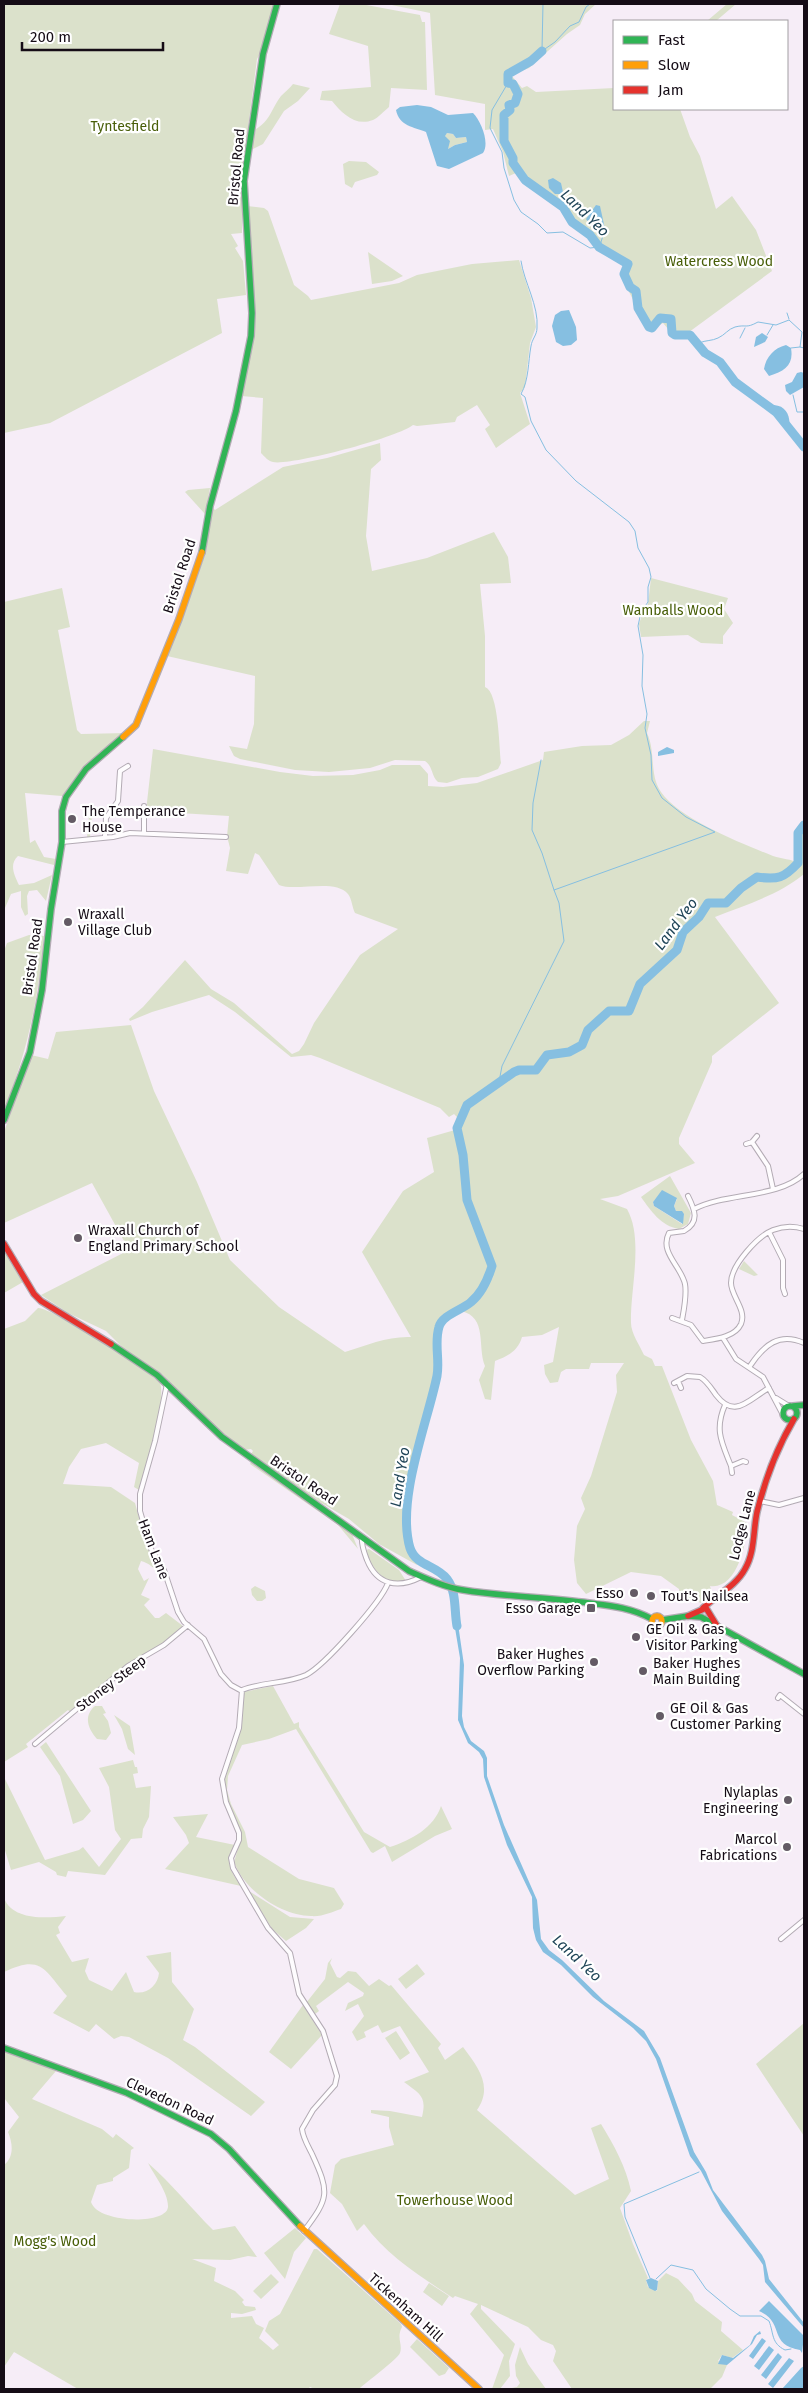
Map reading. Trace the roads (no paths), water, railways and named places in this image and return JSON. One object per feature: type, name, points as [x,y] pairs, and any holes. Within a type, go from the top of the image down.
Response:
[{"type":"main road","name":"Bristol Road","points":[[4,1120],[30,1052],[45,974],[49,922],[62,842],[62,811],[66,797],[86,769],[136,725],[179,619],[201,555],[210,506],[236,411],[251,336],[252,313],[244,205],[245,175],[262,54],[277,4]]},
{"type":"main road","name":"Bristol Road","points":[[4,1244],[40,1300],[129,1355],[167,1384],[222,1437],[397,1564],[421,1578],[455,1588],[635,1610],[652,1619],[652,1624],[656,1626],[660,1625],[662,1620],[704,1614]]},
{"type":"main road","points":[[791,1406],[797,1412],[795,1419],[789,1420],[783,1415],[784,1409],[791,1406],[804,1405]]},
{"type":"main road","name":"Lodge Lane","points":[[704,1614],[712,1600],[730,1586],[748,1561],[760,1501],[781,1444],[795,1419],[804,1411]]},
{"type":"main road","name":"Lodge Lane","points":[[781,1444],[783,1415]]},
{"type":"main road","points":[[704,1614],[717,1626],[804,1674]]},
{"type":"main road","name":"Clevedon Road","points":[[4,2048],[127,2093],[211,2134],[229,2149],[316,2243]]},
{"type":"main road","name":"Tickenham Hill","points":[[316,2243],[479,2389]]},
{"type":"street","points":[[105,838],[105,821],[118,800],[121,780],[120,771],[128,766]]},
{"type":"street","points":[[142,808],[144,833]]},
{"type":"street","points":[[207,830],[207,836]]},
{"type":"street","points":[[62,842],[105,838],[130,833],[226,837]]},
{"type":"street","points":[[746,1144],[752,1142],[757,1136]]},
{"type":"street","points":[[752,1142],[768,1166],[773,1188]]},
{"type":"street","points":[[694,1209],[708,1202],[722,1201],[737,1195],[788,1185],[804,1174]]},
{"type":"street","points":[[682,1320],[685,1284],[667,1250],[666,1241],[670,1232],[682,1232],[690,1227],[695,1218],[694,1209],[688,1196]]},
{"type":"street","points":[[672,1318],[682,1320],[693,1326],[702,1340],[723,1338],[737,1328],[742,1320],[740,1309],[732,1290],[733,1273],[743,1257],[770,1232],[787,1228],[804,1228]]},
{"type":"street","points":[[770,1232],[783,1260],[781,1285],[785,1294]]},
{"type":"street","points":[[723,1338],[734,1357],[761,1374],[783,1415]]},
{"type":"street","points":[[750,1366],[760,1351],[781,1339],[792,1338],[804,1343]]},
{"type":"street","points":[[682,1388],[676,1382],[690,1376],[703,1378],[725,1405],[735,1407],[742,1406],[769,1388]]},
{"type":"street","name":"Ham Lane","points":[[167,1384],[155,1441],[140,1494],[139,1507],[151,1549],[164,1570],[178,1612],[188,1625],[204,1639],[221,1674],[231,1685],[242,1691]]},
{"type":"street","points":[[773,1395],[791,1406]]},
{"type":"street","points":[[725,1405],[720,1418],[719,1431],[732,1466],[732,1472]]},
{"type":"street","points":[[732,1466],[746,1462]]},
{"type":"street","points":[[760,1501],[779,1505],[804,1498]]},
{"type":"street","points":[[362,1537],[362,1547],[371,1568],[378,1578],[388,1583],[407,1583],[421,1578]]},
{"type":"street","points":[[304,2231],[321,2208],[325,2193],[321,2175],[302,2129],[313,2110],[335,2085],[337,2076],[323,2031],[297,1990],[290,1953],[268,1928],[231,1863],[232,1855],[239,1840],[239,1833],[226,1802],[222,1780],[239,1728],[242,1691],[291,1680],[314,1670],[328,1657],[377,1600],[388,1583]]},
{"type":"street","name":"Stoney Steep","points":[[35,1744],[128,1666],[164,1645],[188,1625]]},
{"type":"street","points":[[778,1698],[780,1694],[804,1714]]},
{"type":"street","points":[[781,1939],[795,1925],[804,1920]]},
{"type":"water","points":[[417,105],[431,107],[448,115],[473,113],[484,132],[486,144],[483,153],[449,169],[437,166],[426,132],[404,123],[396,110],[400,107]],"holes":[[[447,133],[453,134],[456,138],[466,137],[467,142],[448,149],[450,141],[445,136]]]},
{"type":"water","points":[[553,178],[561,183],[563,192],[561,194],[555,194],[549,188],[548,180]]},
{"type":"water","points":[[596,205],[600,206],[605,229],[599,233],[594,230],[586,219]]},
{"type":"water","points":[[569,310],[576,327],[577,340],[571,345],[563,346],[556,342],[552,326],[555,315],[561,311]]},
{"type":"water","points":[[762,333],[768,337],[765,342],[754,347],[756,337]]},
{"type":"water","points":[[786,345],[791,348],[790,363],[780,372],[769,376],[764,369],[767,361],[774,351]]},
{"type":"water","points":[[797,373],[804,373],[804,387],[790,395],[786,391],[785,385],[792,382]]},
{"type":"water","points":[[774,405],[782,407],[789,416],[789,429],[769,407]]},
{"type":"water","points":[[667,747],[674,750],[674,753],[658,756],[658,752]]},
{"type":"water","points":[[662,1190],[677,1198],[674,1206],[676,1211],[682,1211],[684,1214],[683,1224],[654,1206],[653,1202]]},
{"type":"water","points":[[453,1616],[457,1617],[464,1665],[462,1716],[464,1727],[471,1741],[484,1751],[487,1758],[487,1776],[504,1825],[537,1900],[541,1939],[549,1950],[562,1960],[604,2001],[644,2031],[660,2058],[694,2152],[706,2172],[713,2190],[762,2255],[769,2279],[804,2323],[804,2328],[765,2282],[763,2265],[722,2211],[701,2171],[690,2156],[656,2059],[646,2041],[633,2028],[593,1997],[561,1965],[543,1952],[536,1940],[533,1928],[532,1897],[507,1845],[484,1777],[483,1759],[479,1752],[468,1743],[458,1720],[460,1658]]},
{"type":"water","points":[[651,2278],[658,2281],[657,2290],[655,2291],[649,2288],[646,2280]]},
{"type":"water","points":[[769,2301],[804,2336],[802,2353],[800,2350],[783,2343],[772,2321],[759,2311]]},
{"type":"water","points":[[760,2331],[761,2334],[757,2335],[752,2344],[727,2365],[718,2364],[722,2355],[733,2358],[750,2345],[754,2336]]},
{"type":"water","points":[[762,2338],[766,2341],[753,2359],[749,2356]]},
{"type":"water","points":[[769,2346],[774,2350],[759,2370],[754,2366]]},
{"type":"water","points":[[778,2353],[782,2357],[766,2379],[761,2375]]},
{"type":"water","points":[[789,2358],[794,2361],[773,2388],[768,2384]]},
{"type":"water","points":[[804,2366],[804,2389],[782,2389],[801,2368]]},
{"type":"waterway","points":[[542,50],[543,4]]},
{"type":"waterway","name":"Land Yeo","points":[[542,51],[555,42],[570,26],[579,22],[586,7],[590,4]]},
{"type":"waterway","name":"Land Yeo","points":[[542,51],[531,61],[508,74],[508,83],[513,84],[518,94],[515,103],[509,105],[510,110],[504,115],[504,141],[513,158],[513,163],[525,180],[563,207],[572,222],[590,235],[599,247],[628,264],[624,274],[630,287],[636,291],[638,308],[649,327],[652,328],[660,318],[671,319],[672,333],[675,335],[690,335],[705,353],[720,362],[735,382],[776,412],[804,447]]},
{"type":"waterway","points":[[508,83],[492,110],[490,128],[502,152],[504,168],[514,200],[521,212],[547,233],[563,232],[590,248],[599,247]]},
{"type":"waterway","points":[[559,204],[561,194]]},
{"type":"waterway","points":[[601,248],[605,229]]},
{"type":"waterway","points":[[499,1082],[502,1066],[564,941],[559,903],[554,890],[715,832],[686,817],[662,798],[652,780],[651,755],[645,728],[647,714],[642,686],[643,655],[638,626],[641,612],[648,602],[648,587],[651,577],[649,568],[638,548],[635,531],[629,522],[576,481],[546,450],[531,421],[525,397],[521,394],[527,377],[532,341],[537,330],[537,320],[534,303],[521,261]]},
{"type":"waterway","points":[[787,313],[789,319]]},
{"type":"waterway","points":[[694,341],[699,343],[716,339],[735,327],[748,326],[758,322],[776,325],[789,320],[802,332],[800,347],[804,348]]},
{"type":"waterway","points":[[767,335],[773,325]]},
{"type":"waterway","points":[[740,338],[745,328]]},
{"type":"waterway","points":[[791,348],[800,347]]},
{"type":"waterway","points":[[793,395],[797,412],[804,412]]},
{"type":"waterway","points":[[804,402],[804,411]]},
{"type":"waterway","points":[[541,760],[533,803],[532,830],[554,890]]},
{"type":"waterway","name":"Land Yeo","points":[[457,1626],[454,1596],[450,1584],[442,1574],[421,1562],[413,1554],[410,1548],[407,1529],[407,1508],[414,1462],[437,1376],[437,1339],[439,1327],[444,1319],[475,1298],[484,1286],[492,1266],[467,1200],[463,1155],[457,1128],[467,1105],[514,1072],[519,1070],[536,1070],[547,1055],[569,1052],[582,1045],[588,1030],[609,1011],[629,1011],[640,984],[677,950],[683,932],[699,917],[708,903],[726,903],[741,888],[757,877],[776,878],[789,872],[798,863],[798,833],[804,825]]},
{"type":"waterway","points":[[650,2278],[625,2217],[624,2204],[699,2172]]},
{"type":"waterway","points":[[656,2279],[671,2265],[693,2270],[706,2289],[740,2316],[761,2316],[769,2321],[777,2344],[785,2350],[791,2349]]},
{"type":"place","name":"The Temperance House","points":[[72,819]]},
{"type":"place","name":"Wraxall Village Club","points":[[68,922]]},
{"type":"place","name":"Wraxall Church of England Primary School","points":[[78,1238]]},
{"type":"place","name":"Esso","points":[[634,1593]]},
{"type":"place","name":"Tout's Nailsea","points":[[651,1596]]},
{"type":"place","name":"Esso Garage","points":[[591,1608]]},
{"type":"place","name":"GE Oil & Gas Visitor Parking","points":[[636,1637]]},
{"type":"place","name":"Baker Hughes Overflow Parking","points":[[594,1662]]},
{"type":"place","name":"Baker Hughes Main Building","points":[[643,1671]]},
{"type":"place","name":"GE Oil & Gas Customer Parking","points":[[660,1716]]},
{"type":"place","name":"Nylaplas Engineering","points":[[788,1800]]},
{"type":"place","name":"Marcol Fabrications","points":[[787,1847]]},
{"type":"park label","name":"Tyntesfield","points":[[125,126]]},
{"type":"park label","name":"Watercress Wood","points":[[719,261]]},
{"type":"park label","name":"Wamballs Wood","points":[[673,610]]},
{"type":"park label","name":"Towerhouse Wood","points":[[455,2200]]},
{"type":"park label","name":"Mogg's Wood","points":[[55,2241]]}]
